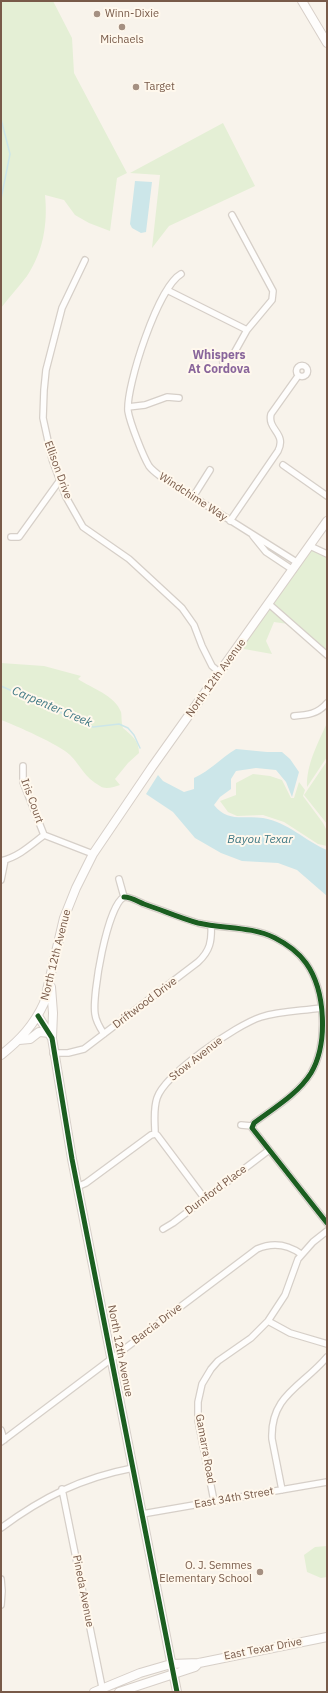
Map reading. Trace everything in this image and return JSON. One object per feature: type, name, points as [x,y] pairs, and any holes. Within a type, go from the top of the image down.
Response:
[{"type":"street","points":[[302,1],[327,43]]},
{"type":"street","points":[[223,362],[233,354],[247,330],[272,300],[273,291],[232,215]]},
{"type":"street","name":"Ellison Drive","points":[[85,260],[59,317],[50,350],[44,390],[43,411],[45,433],[52,459],[66,497],[83,527],[129,559],[188,616],[196,628],[206,655],[212,666],[220,674]]},
{"type":"street","name":"Windchime Way","points":[[181,274],[174,280],[167,290],[141,346],[128,407],[130,418],[149,466],[160,476],[298,563]]},
{"type":"street","points":[[167,290],[247,330]]},
{"type":"street","points":[[230,521],[278,451],[280,438],[277,431],[272,426],[270,418],[271,414],[298,376]]},
{"type":"street","points":[[128,407],[145,406],[167,397],[179,398]]},
{"type":"street","points":[[283,465],[327,496]]},
{"type":"street","points":[[193,497],[210,470]]},
{"type":"street","points":[[11,537],[19,537],[60,480]]},
{"type":"street","name":"North 12th Avenue","points":[[20,1040],[38,1016],[44,1003],[64,918],[76,888],[93,854],[137,788],[220,674],[327,522]]},
{"type":"street","name":"Windchime Way","points":[[253,536],[266,552],[293,570]]},
{"type":"street","points":[[310,546],[327,554]]},
{"type":"street","points":[[269,604],[327,655]]},
{"type":"street","points":[[294,716],[316,713],[327,704]]},
{"type":"street","name":"Iris Court","points":[[23,766],[23,782],[44,835]]},
{"type":"street","points":[[1,880],[3,861],[26,850],[44,835],[93,854]]},
{"type":"street","points":[[119,879],[124,897]]},
{"type":"street","points":[[124,897],[183,918],[212,925],[254,931],[275,938],[290,947],[300,956],[310,969],[322,1008],[322,1043],[317,1062],[311,1074],[288,1097],[252,1126]]},
{"type":"street","points":[[104,1034],[99,1026],[95,1013],[98,967],[111,921],[120,900],[124,897]]},
{"type":"street","name":"Driftwood Drive","points":[[53,1053],[76,1052],[84,1049],[204,957],[212,940],[212,925]]},
{"type":"street","name":"North 12th Avenue","points":[[50,981],[53,1013],[51,1036],[53,1053],[77,1187],[177,1692]]},
{"type":"street","name":"Stow Avenue","points":[[155,1134],[154,1114],[157,1098],[165,1084],[178,1071],[232,1032],[251,1021],[278,1013],[322,1008]]},
{"type":"street","points":[[38,1016],[51,1036]]},
{"type":"street","points":[[1,1055],[20,1040],[30,1038],[39,1032],[51,1036]]},
{"type":"street","points":[[240,1125],[252,1126]]},
{"type":"street","points":[[252,1126],[253,1130],[327,1223]]},
{"type":"street","points":[[77,1187],[86,1183],[151,1135],[155,1134],[205,1199]]},
{"type":"street","name":"Durnford Place","points":[[163,1229],[269,1150]]},
{"type":"street","name":"Gamarra Road","points":[[214,1501],[198,1420],[199,1394],[206,1377],[218,1361],[251,1338],[268,1321],[285,1295],[296,1263],[301,1254],[327,1231]]},
{"type":"street","name":"Barcia Drive","points":[[2,1441],[257,1249],[278,1244],[290,1247],[301,1254]]},
{"type":"street","points":[[268,1321],[290,1333],[327,1344]]},
{"type":"street","points":[[282,1490],[271,1430],[275,1413],[284,1398],[327,1357]]},
{"type":"street","points":[[1,1430],[2,1441]]},
{"type":"street","points":[[1,1528],[35,1504],[62,1489],[103,1475],[133,1468]]},
{"type":"street","name":"East 34th Street","points":[[142,1514],[327,1482]]},
{"type":"street","name":"Pineda Avenue","points":[[62,1489],[99,1691]]},
{"type":"street","points":[[1,1579],[1,1605]]},
{"type":"street","name":"East Texar Drive","points":[[199,1663],[327,1637]]},
{"type":"street","points":[[99,1691],[140,1673],[171,1664],[199,1663]]},
{"type":"street","points":[[119,1692],[195,1667],[199,1663]]},
{"type":"green space","points":[[1,1],[53,1],[72,38],[74,73],[127,173],[117,178],[110,231],[89,223],[75,215],[64,200],[45,195],[46,217],[41,247],[27,276],[1,308]]},
{"type":"green space","points":[[223,123],[255,186],[169,226],[152,248],[160,175],[130,173]]},
{"type":"green space","points":[[310,546],[327,554],[327,655],[269,604]]},
{"type":"green space","points":[[269,608],[288,624],[274,622],[266,641],[272,654],[244,649],[241,647]]},
{"type":"green space","points":[[1,663],[44,666],[81,676],[78,679],[102,692],[114,701],[121,712],[123,728],[136,741],[139,749],[139,753],[128,763],[115,779],[120,785],[110,788],[102,787],[90,779],[74,759],[65,751],[37,736],[1,720]]},
{"type":"green space","points":[[327,723],[327,757],[307,787],[308,771],[316,746]]},
{"type":"green space","points":[[327,761],[327,824],[304,795]]},
{"type":"green space","points":[[253,774],[270,776],[282,780],[291,798],[294,798],[299,782],[305,790],[303,796],[323,823],[327,831],[327,846],[318,844],[284,822],[263,815],[237,816],[228,812],[220,801],[236,795],[236,783]]},
{"type":"green space","points":[[327,1546],[327,1577],[321,1578],[307,1572],[304,1555],[315,1547]]},
{"type":"water","points":[[135,181],[152,182],[146,232],[141,233],[132,228],[130,224]]},
{"type":"water","name":"Bayou Texar","points":[[236,749],[282,752],[290,759],[299,772],[292,797],[286,782],[276,770],[256,768],[236,771],[231,779],[231,789],[220,797],[214,805],[219,811],[231,816],[263,818],[280,823],[327,850],[327,896],[297,870],[278,863],[242,861],[221,853],[195,838],[173,812],[146,794],[158,775],[163,781],[184,792],[194,789],[194,778],[205,772]]},
{"type":"waterway","name":"Carpenter Creek","points":[[1,119],[10,154],[1,199]]},
{"type":"waterway","name":"Carpenter Creek","points":[[1,686],[93,727],[119,724],[128,728],[134,735],[140,748]]},
{"type":"cycle path","points":[[124,897],[132,898],[144,904],[198,923],[256,931],[266,934],[288,946],[306,963],[313,975],[321,1002],[322,1033],[316,1061],[306,1081],[293,1094],[254,1123],[252,1128],[327,1223]]},
{"type":"cycle path","points":[[38,1016],[52,1038],[72,1159],[177,1692]]},
{"type":"place","name":"Winn-Dixie","points":[[97,14]]},
{"type":"place","name":"Michaels","points":[[122,27]]},
{"type":"place","name":"Target","points":[[136,87]]},
{"type":"place","name":"O. J. Semmes Elementary School","points":[[260,1572]]},
{"type":"district","name":"Whispers At Cordova","points":[[219,363]]}]
